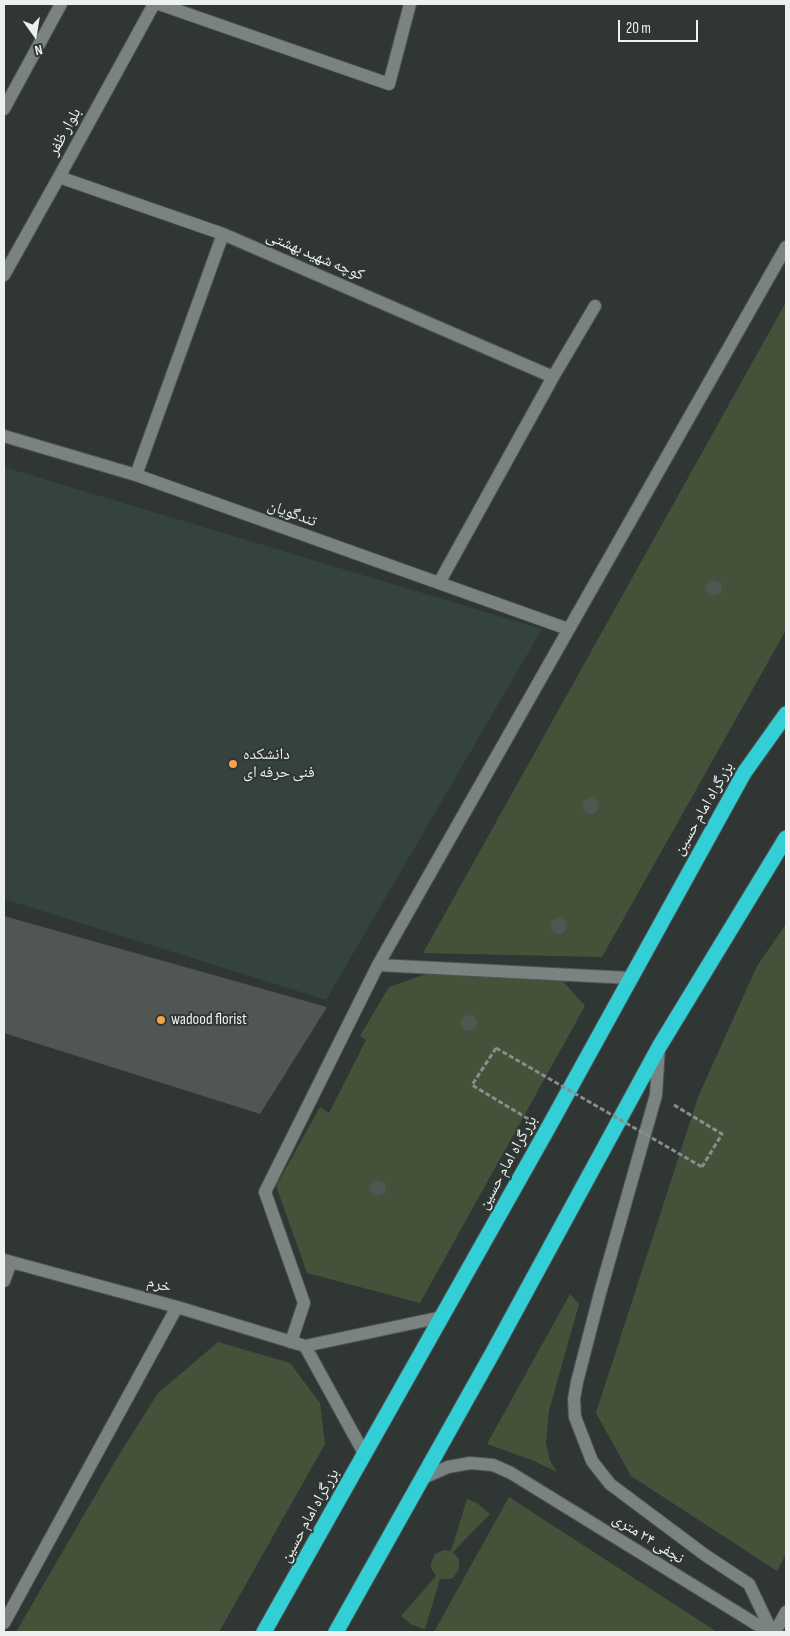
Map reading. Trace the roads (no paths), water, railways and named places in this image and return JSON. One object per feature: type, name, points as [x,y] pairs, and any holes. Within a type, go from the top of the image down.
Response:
[{"type":"highway","name":"بزرگراه امام حسین","points":[[264,1632],[547,1130],[744,773],[786,714]]},
{"type":"highway","points":[[336,1632],[423,1478],[659,1047],[786,838]]},
{"type":"street","points":[[4,109],[61,4]]},
{"type":"street","name":"بلوار ظفر","points":[[4,275],[154,4]]},
{"type":"street","points":[[159,4],[389,84],[410,4]]},
{"type":"street","name":"کوچه شهید بهشتی","points":[[59,177],[223,234],[553,377]]},
{"type":"street","points":[[136,476],[223,234]]},
{"type":"street","points":[[290,1342],[304,1303],[265,1192],[378,964],[786,247]]},
{"type":"street","points":[[438,583],[553,377],[595,306]]},
{"type":"street","name":"تندگویان","points":[[4,436],[136,476],[568,629]]},
{"type":"street","points":[[378,964],[630,978]]},
{"type":"street","points":[[659,1047],[656,1095],[602,1284],[579,1374],[574,1399],[576,1417],[592,1461],[610,1484],[705,1555],[748,1584],[772,1632],[786,1612]]},
{"type":"street","points":[[4,1281],[7,1261]]},
{"type":"street","name":"خرم","points":[[7,1261],[177,1307],[305,1346]]},
{"type":"street","points":[[4,1623],[177,1307]]},
{"type":"street","points":[[365,1455],[305,1346],[442,1317]]},
{"type":"street","name":"نجفی ۲۴ متری","points":[[423,1478],[448,1467],[470,1463],[493,1466],[511,1473],[772,1632]]},
{"type":"place","name":"دانشکده فنی حرفه ای","points":[[233,764]]},
{"type":"place","name":"wadood florist","points":[[161,1020]]}]
